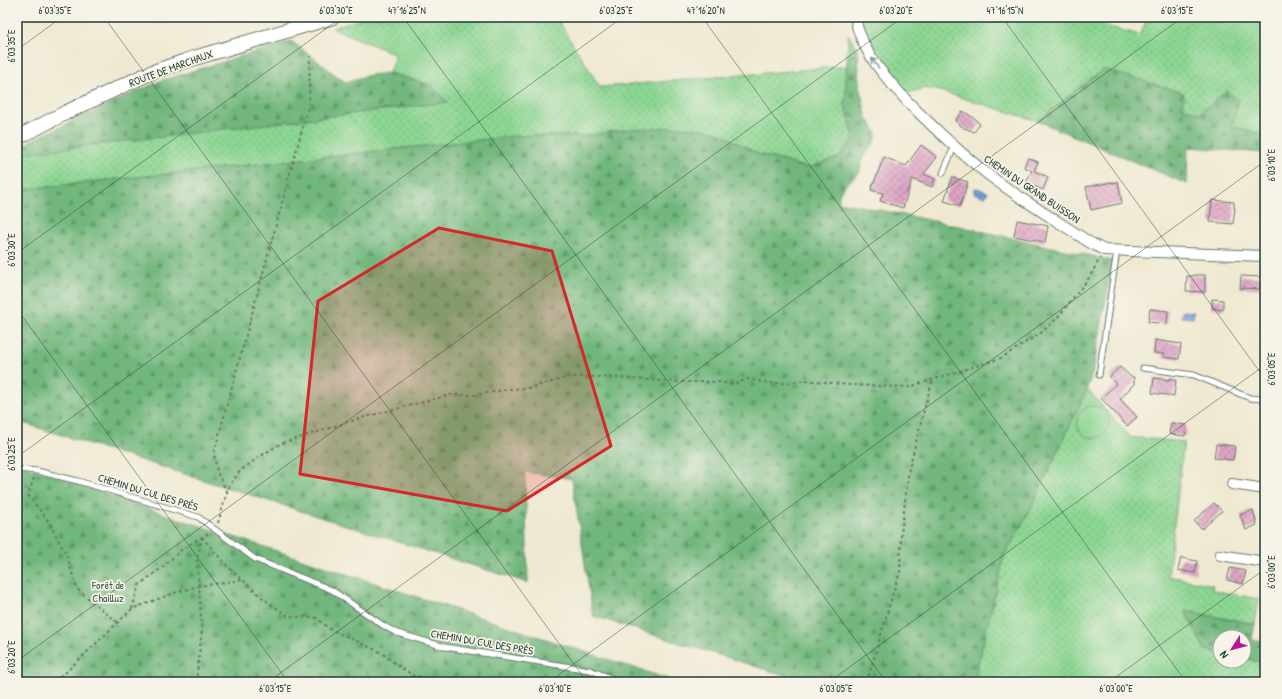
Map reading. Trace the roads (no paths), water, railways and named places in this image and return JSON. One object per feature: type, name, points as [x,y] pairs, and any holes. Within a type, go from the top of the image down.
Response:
[{"type":"main road","name":"ROUTE DE MARCHAUX","points":[[17,138],[67,112],[150,73],[191,59],[333,17]]},
{"type":"street","name":"CHEMIN DU GRAND BUISSON","points":[[855,17],[868,54],[900,93],[932,126],[954,147],[991,177],[1089,242],[1104,250],[1265,256]]},
{"type":"street","points":[[1232,484],[1265,490]]},
{"type":"street","points":[[1220,555],[1265,562]]},
{"type":"lane","points":[[943,173],[954,147]]},
{"type":"lane","points":[[1099,375],[1117,250]]},
{"type":"lane","points":[[1144,368],[1194,375],[1250,398],[1265,399]]},
{"type":"lane","name":"CHEMIN DU CUL DES PRÉS","points":[[17,468],[37,471],[78,481],[198,517],[216,529],[255,560],[332,590],[398,634],[445,647],[590,670],[621,682]]},
{"type":"water","points":[[977,188],[988,192],[985,197],[974,193],[974,189]]},
{"type":"water","points":[[1182,311],[1194,312],[1193,318],[1181,317]]},
{"type":"park label","name":"Forêt de Chailluz","points":[[108,591]]}]
